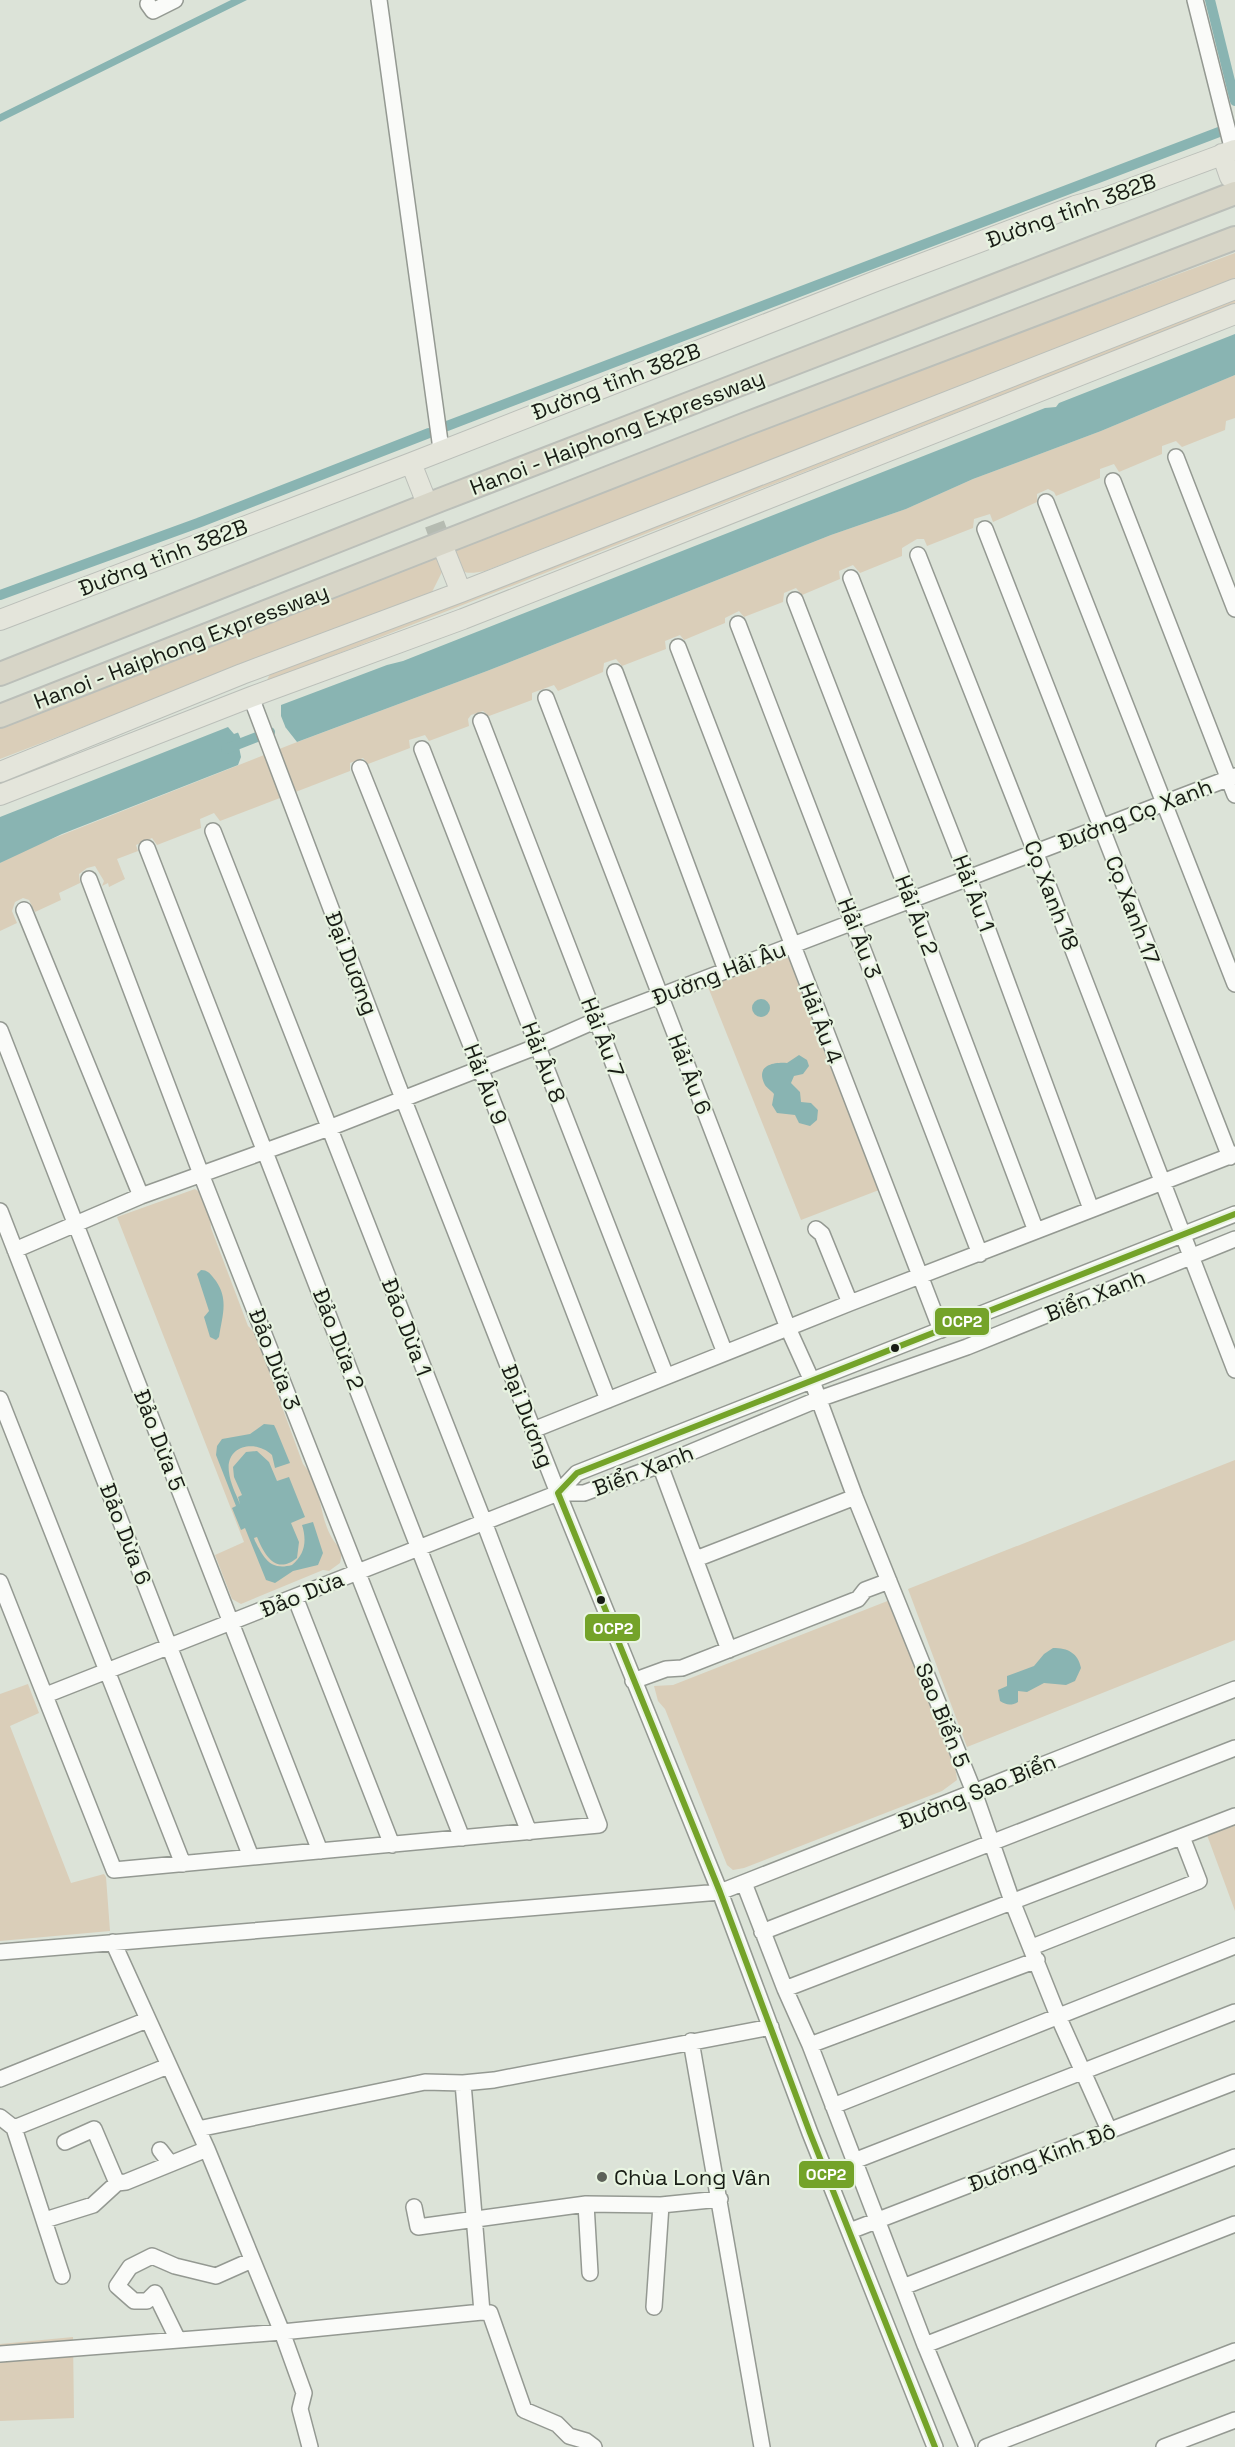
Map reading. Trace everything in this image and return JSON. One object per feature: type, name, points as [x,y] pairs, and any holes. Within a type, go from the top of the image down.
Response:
[{"type":"highway","name":"Hanoi - Haiphong Expressway","points":[[0,674],[533,466],[1233,184]]},
{"type":"highway","name":"Hanoi - Haiphong Expressway","points":[[0,716],[746,424],[1235,238]]},
{"type":"highway","points":[[746,424],[1235,248]]},
{"type":"main road","name":"Đường tỉnh 382B","points":[[0,620],[363,479],[411,463],[441,449],[876,281],[1230,152]]},
{"type":"main road","points":[[1230,152],[1233,184]]},
{"type":"main road","points":[[0,772],[242,674],[461,592],[1235,289]]},
{"type":"main road","points":[[0,795],[254,706],[474,614],[1235,314]]},
{"type":"main road","points":[[411,463],[424,496]]},
{"type":"main road","points":[[443,547],[461,592]]},
{"type":"main road","points":[[242,674],[254,706]]},
{"type":"street","points":[[148,4],[153,11],[175,0]]},
{"type":"street","points":[[379,0],[441,449]]},
{"type":"street","points":[[1196,0],[1230,152]]},
{"type":"street","points":[[1176,457],[1235,609]]},
{"type":"street","points":[[1113,481],[1232,777],[1235,795]]},
{"type":"street","points":[[1046,502],[1235,984]]},
{"type":"street","name":"Cọ Xanh 17","points":[[985,529],[1100,826],[1232,1156]]},
{"type":"street","name":"Cọ Xanh 18","points":[[918,555],[1235,1370]]},
{"type":"street","name":"Hải Âu 1","points":[[851,578],[969,879],[1091,1209]]},
{"type":"street","name":"Hải Âu 2","points":[[795,600],[1036,1231]]},
{"type":"street","name":"Hải Âu 3","points":[[738,624],[980,1254]]},
{"type":"street","name":"Hải Âu 4","points":[[678,647],[941,1330]]},
{"type":"street","points":[[615,672],[726,970]]},
{"type":"street","name":"Hải Âu 6","points":[[546,698],[788,1328],[812,1381]]},
{"type":"street","name":"Đại Dương","points":[[254,706],[533,1430],[720,1892],[810,2133],[935,2447]]},
{"type":"street","name":"Hải Âu 7","points":[[481,721],[726,1353]]},
{"type":"street","name":"Hải Âu 8","points":[[422,749],[666,1376]]},
{"type":"street","name":"Hải Âu 9","points":[[360,768],[480,1068],[608,1400]]},
{"type":"street","name":"Đường Cọ Xanh","points":[[1036,854],[1100,826],[1232,777]]},
{"type":"street","name":"Đảo Dừa 1","points":[[213,831],[484,1522],[599,1825],[529,1832]]},
{"type":"street","name":"Đảo Dừa 2","points":[[147,848],[529,1832]]},
{"type":"street","name":"Đường Hải Âu","points":[[15,1250],[141,1196],[330,1128],[538,1046],[597,1020],[1036,854]]},
{"type":"street","name":"Đảo Dừa 3","points":[[89,879],[201,1174],[462,1838]]},
{"type":"street","points":[[24,910],[141,1196]]},
{"type":"street","name":"Đảo Dừa 5","points":[[0,1030],[320,1851]]},
{"type":"street","points":[[533,1430],[850,1303],[1232,1156]]},
{"type":"street","name":"Đảo Dừa 6","points":[[0,1211],[251,1857]]},
{"type":"street","name":"Biển Xanh","points":[[558,1493],[577,1473],[1235,1214]]},
{"type":"street","points":[[816,1229],[822,1234],[850,1303]]},
{"type":"street","name":"Biển Xanh","points":[[558,1493],[584,1493],[660,1465],[819,1399],[967,1347],[1235,1239]]},
{"type":"street","points":[[812,1381],[819,1399]]},
{"type":"street","points":[[0,1399],[183,1864]]},
{"type":"street","name":"Sao Biển 5","points":[[819,1399],[855,1497],[974,1792],[1012,1901],[1058,2016],[1109,2130]]},
{"type":"street","points":[[660,1465],[729,1650]]},
{"type":"street","name":"Đảo Dừa","points":[[46,1695],[558,1493]]},
{"type":"street","points":[[696,1559],[855,1497]]},
{"type":"street","points":[[633,1681],[666,1669],[682,1668],[729,1650],[858,1599],[865,1590],[889,1581]]},
{"type":"street","points":[[0,1582],[114,1870],[529,1832]]},
{"type":"street","points":[[296,1597],[392,1845]]},
{"type":"street","name":"Đường Sao Biển","points":[[0,1952],[720,1892],[1235,1689]]},
{"type":"street","points":[[762,1932],[1235,1748]]},
{"type":"street","points":[[785,1989],[1235,1816]]},
{"type":"street","points":[[810,2045],[1034,1953],[1199,1881],[1182,1838]]},
{"type":"street","points":[[744,1883],[785,1989],[810,2045],[925,2345],[967,2447]]},
{"type":"street","points":[[113,1942],[207,2149],[282,2331],[304,2393],[300,2409],[310,2447]]},
{"type":"street","points":[[833,2106],[1235,1946]]},
{"type":"street","points":[[854,2161],[1235,2012]]},
{"type":"street","points":[[0,2079],[147,2020]]},
{"type":"street","points":[[198,2129],[425,2082],[464,2083],[494,2080],[771,2027]]},
{"type":"street","points":[[691,2041],[762,2447]]},
{"type":"street","points":[[14,2128],[168,2066]]},
{"type":"street","points":[[464,2083],[482,2312]]},
{"type":"street","name":"Đường Kinh Đô","points":[[850,2232],[1109,2130],[1234,2087]]},
{"type":"street","points":[[0,2117],[14,2128],[62,2276]]},
{"type":"street","points":[[65,2142],[94,2129],[117,2183]]},
{"type":"street","points":[[45,2220],[93,2205],[117,2183],[207,2149]]},
{"type":"street","points":[[160,2150],[170,2163]]},
{"type":"street","points":[[903,2287],[1235,2157]]},
{"type":"street","points":[[414,2206],[418,2227],[586,2204],[661,2205],[720,2199]]},
{"type":"street","points":[[586,2204],[590,2273]]},
{"type":"street","points":[[654,2307],[661,2205]]},
{"type":"street","points":[[925,2345],[1235,2224]]},
{"type":"street","points":[[178,2340],[155,2293],[147,2301],[134,2301],[117,2286],[130,2267],[152,2256],[175,2266],[216,2276],[252,2260]]},
{"type":"street","points":[[0,2354],[490,2313],[524,2410],[557,2424],[570,2436],[586,2441],[594,2447]]},
{"type":"street","points":[[986,2447],[1235,2351]]},
{"type":"street","points":[[1164,2447],[1235,2420]]},
{"type":"shaded area","points":[[1235,253],[1235,281],[485,571],[464,572],[446,546]]},
{"type":"shaded area","points":[[1235,298],[1235,304],[267,680],[270,674]]},
{"type":"shaded area","points":[[1235,375],[1235,418],[1226,421],[1225,430],[1182,447],[1176,441],[1162,446],[1162,454],[1119,472],[1114,464],[1100,469],[1100,478],[1056,496],[1048,489],[1037,494],[1037,502],[993,522],[990,514],[974,519],[973,528],[927,546],[924,539],[917,539],[902,548],[902,556],[860,573],[853,565],[839,571],[840,579],[802,595],[796,588],[784,593],[783,602],[744,617],[739,611],[725,618],[725,623],[684,640],[680,635],[665,641],[666,649],[622,666],[616,659],[604,663],[603,672],[558,691],[554,685],[532,693],[532,700],[489,716],[483,711],[471,715],[468,719],[469,726],[429,741],[425,735],[409,740],[410,748],[368,764],[363,758],[350,763],[350,771],[220,821],[214,813],[200,819],[201,828],[157,845],[152,838],[136,845],[138,851],[117,859],[125,879],[109,887],[108,883],[102,886],[104,881],[95,866],[87,868],[79,874],[80,883],[59,893],[61,900],[35,912],[29,900],[23,898],[15,902],[12,911],[17,923],[0,931],[0,863],[29,848],[831,535],[906,509],[973,479],[1101,431]]},
{"type":"shaded area","points":[[439,548],[442,572],[432,592],[0,759],[0,719]]},
{"type":"shaded area","points":[[783,957],[788,958],[794,965],[796,978],[879,1190],[801,1220],[708,987]]},
{"type":"shaded area","points":[[195,1189],[201,1193],[211,1228],[248,1326],[266,1353],[274,1385],[303,1464],[315,1483],[325,1523],[341,1553],[340,1563],[329,1571],[323,1570],[241,1604],[232,1599],[215,1555],[244,1542],[117,1217]]},
{"type":"shaded area","points":[[1235,1460],[1235,1640],[967,1747],[908,1589]]},
{"type":"shaded area","points":[[890,1600],[956,1772],[957,1780],[942,1791],[744,1868],[733,1870],[727,1865],[665,1709],[658,1701],[654,1686],[673,1685]]},
{"type":"shaded area","points":[[28,1684],[39,1713],[10,1726],[71,1883],[104,1874],[106,1877],[110,1931],[0,1941],[0,1694]]},
{"type":"shaded area","points":[[1235,1824],[1235,1911],[1207,1835]]},
{"type":"shaded area","points":[[73,2337],[74,2418],[0,2421],[0,2344]]},
{"type":"water","points":[[231,0],[247,0],[0,122],[0,114]]},
{"type":"water","points":[[1235,334],[1235,375],[1101,431],[973,479],[906,509],[831,535],[487,671],[297,742],[286,728],[238,742],[241,757],[238,765],[62,834],[0,863],[0,817],[228,727],[234,734],[281,717],[281,705],[403,661],[1045,408],[1056,407],[1059,403]]},
{"type":"water","points":[[757,999],[765,999],[770,1004],[768,1015],[757,1017],[752,1012],[752,1004]]},
{"type":"water","points":[[799,1055],[807,1060],[809,1066],[803,1074],[794,1076],[791,1083],[800,1092],[801,1102],[811,1103],[818,1110],[817,1120],[810,1126],[799,1123],[795,1115],[777,1113],[772,1105],[774,1094],[765,1085],[762,1077],[764,1068],[772,1064],[787,1063]]},
{"type":"water","points":[[201,1270],[211,1275],[222,1295],[223,1315],[219,1337],[216,1340],[210,1337],[204,1317],[209,1311],[197,1274]]},
{"type":"water","points":[[264,1424],[274,1425],[290,1463],[275,1468],[272,1455],[258,1447],[243,1447],[237,1451],[229,1463],[229,1472],[240,1504],[238,1497],[242,1495],[234,1477],[233,1467],[246,1452],[257,1451],[269,1462],[277,1481],[289,1477],[305,1517],[291,1523],[299,1542],[297,1558],[290,1563],[283,1565],[272,1561],[257,1537],[254,1538],[255,1541],[265,1558],[273,1565],[284,1566],[292,1565],[300,1556],[304,1547],[302,1525],[313,1522],[323,1553],[318,1565],[293,1571],[275,1583],[266,1580],[245,1528],[241,1530],[232,1508],[236,1506],[216,1455],[217,1446],[222,1439],[250,1434]]},
{"type":"water","points":[[1053,1648],[1068,1650],[1075,1655],[1081,1668],[1075,1681],[1066,1685],[1044,1683],[1027,1692],[1018,1691],[1018,1702],[1013,1704],[1000,1701],[998,1690],[1007,1686],[1007,1676],[1034,1666],[1044,1654]]},
{"type":"pier","points":[[281,705],[281,716],[291,741],[284,731],[243,744],[237,730],[278,715],[278,707]]},
{"type":"waterway","points":[[1210,0],[1235,101]]},
{"type":"waterway","points":[[447,426],[1219,132]]},
{"type":"waterway","points":[[0,595],[198,523],[429,433]]},
{"type":"waterway","points":[[226,749],[270,732]]},
{"type":"tunnel","points":[[424,496],[443,547]]},
{"type":"transit line","name":"OCP2","points":[[935,2447],[810,2133],[720,1892],[558,1493],[577,1473],[1235,1214]]},
{"type":"place","name":"Chùa Long Vân","points":[[602,2177]]}]
